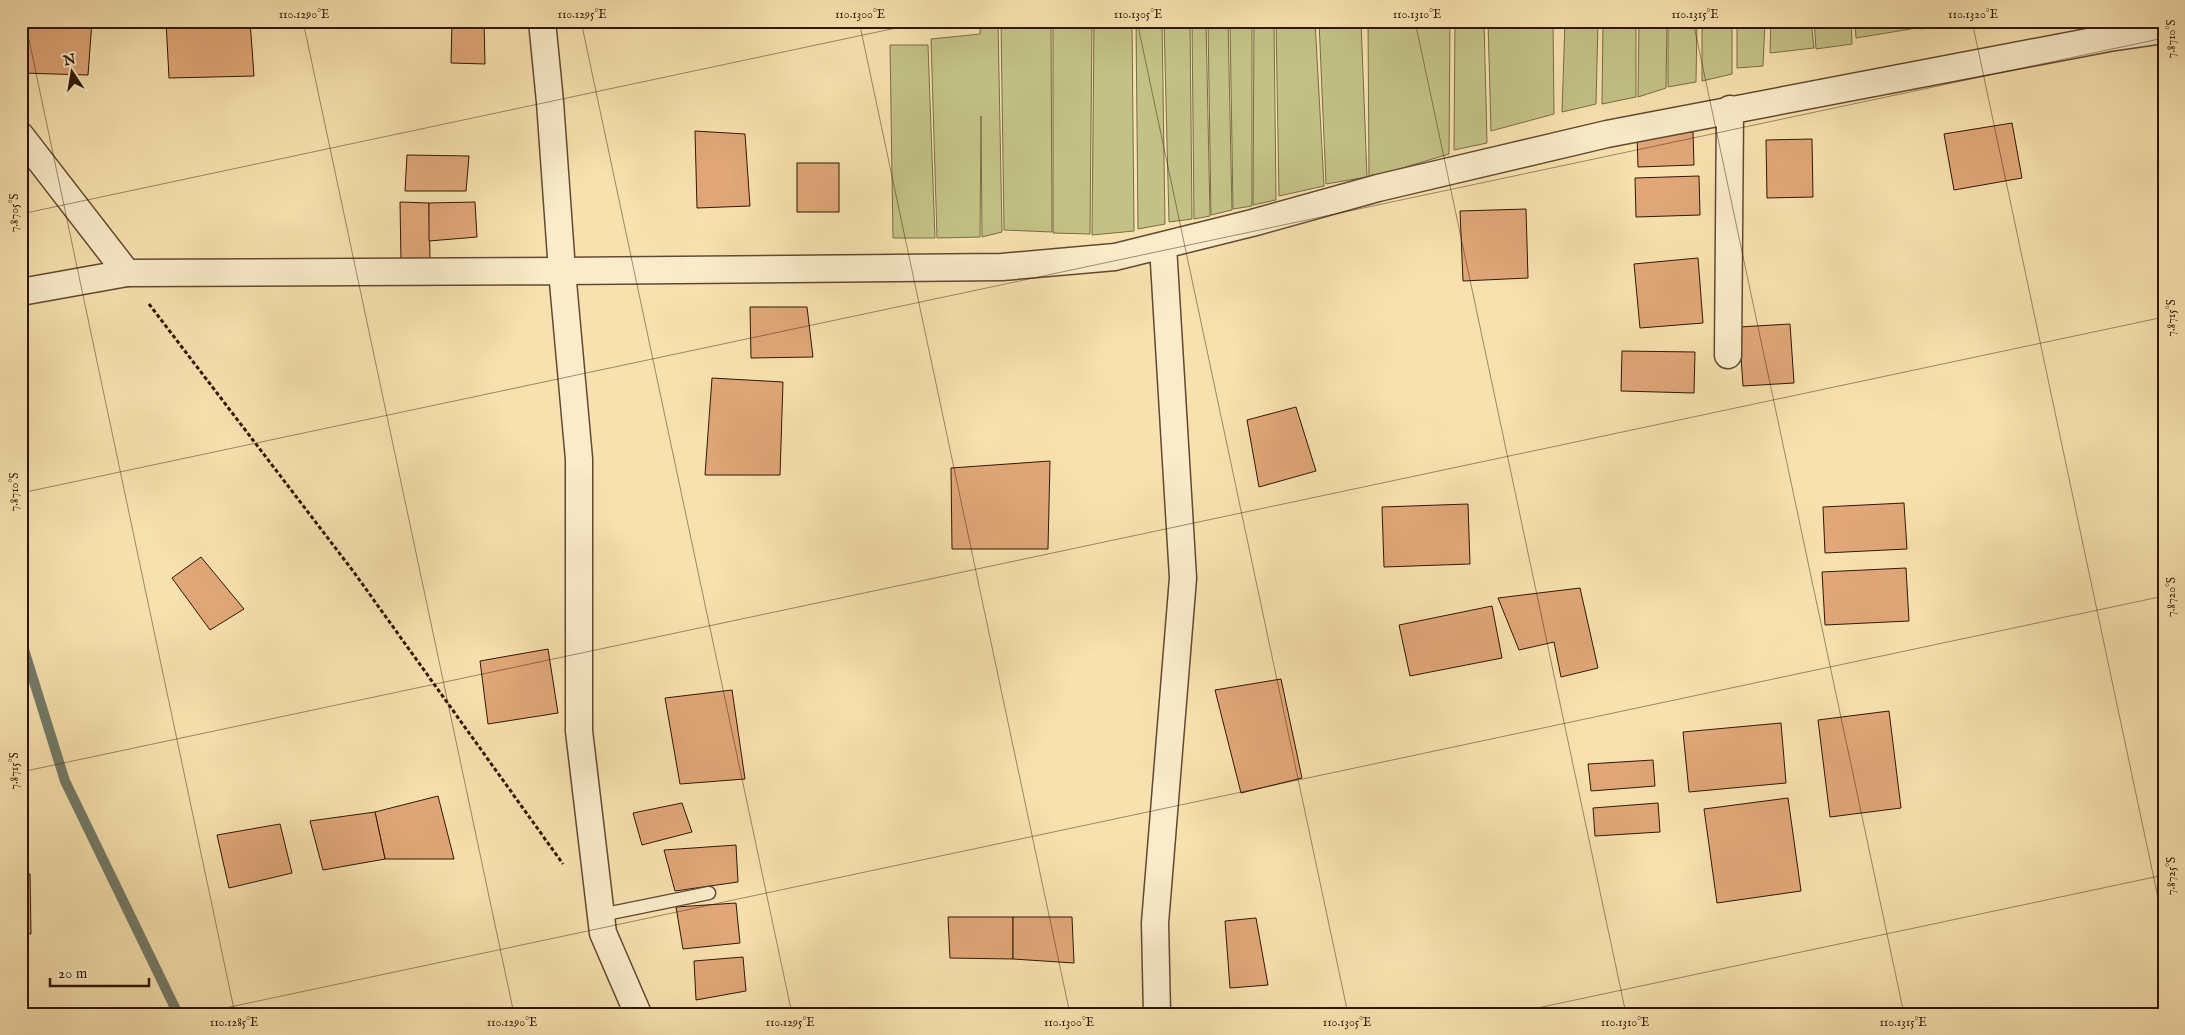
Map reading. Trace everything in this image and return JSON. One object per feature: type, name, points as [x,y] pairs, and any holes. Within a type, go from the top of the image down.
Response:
[{"type":"street","points":[[542,21],[579,459],[579,731],[603,932],[638,1014]]},
{"type":"street","points":[[21,292],[126,273],[1002,267],[1115,257],[1163,246],[1378,188],[1607,134],[2109,38],[2164,30]]},
{"type":"street","points":[[1728,355],[1730,109]]},
{"type":"street","points":[[21,136],[126,273]]},
{"type":"street","points":[[1157,1014],[1155,923],[1183,578],[1163,246]]},
{"type":"lane","points":[[601,915],[709,893]]},
{"type":"path","points":[[126,273],[353,571],[564,866]]},
{"type":"shaded area","points":[[980,21],[998,21],[1002,232],[982,237],[981,116],[980,237],[937,238],[931,39],[980,34]]},
{"type":"shaded area","points":[[1001,21],[1051,21],[1052,232],[1004,230]]},
{"type":"shaded area","points":[[1053,21],[1092,21],[1090,234],[1053,233]]},
{"type":"shaded area","points":[[1094,21],[1132,21],[1134,231],[1092,235]]},
{"type":"shaded area","points":[[1136,21],[1162,21],[1165,224],[1138,229]]},
{"type":"shaded area","points":[[1164,21],[1190,21],[1192,219],[1169,222]]},
{"type":"shaded area","points":[[1192,21],[1206,21],[1210,216],[1194,219]]},
{"type":"shaded area","points":[[1208,21],[1228,21],[1232,210],[1211,215]]},
{"type":"shaded area","points":[[1230,21],[1252,21],[1252,206],[1233,209]]},
{"type":"shaded area","points":[[1254,21],[1274,21],[1276,200],[1253,205]]},
{"type":"shaded area","points":[[1276,21],[1315,21],[1324,186],[1279,196]]},
{"type":"shaded area","points":[[1319,21],[1361,21],[1367,177],[1326,184]]},
{"type":"shaded area","points":[[1368,21],[1450,21],[1449,154],[1369,178]]},
{"type":"shaded area","points":[[1455,21],[1484,21],[1487,143],[1454,150]]},
{"type":"shaded area","points":[[1488,21],[1553,21],[1554,114],[1491,131]]},
{"type":"shaded area","points":[[1565,21],[1598,21],[1596,104],[1562,112]]},
{"type":"shaded area","points":[[1603,21],[1636,21],[1636,97],[1602,104]]},
{"type":"shaded area","points":[[1639,21],[1667,21],[1666,88],[1638,97]]},
{"type":"shaded area","points":[[1668,21],[1697,21],[1696,82],[1668,87]]},
{"type":"shaded area","points":[[1702,21],[1732,21],[1732,74],[1702,81]]},
{"type":"shaded area","points":[[1737,21],[1765,21],[1763,66],[1737,68]]},
{"type":"shaded area","points":[[1771,21],[1811,21],[1814,48],[1770,53]]},
{"type":"shaded area","points":[[1814,21],[1851,21],[1852,44],[1816,49]]},
{"type":"shaded area","points":[[1855,21],[1917,21],[1917,28],[1856,38]]},
{"type":"shaded area","points":[[1921,21],[1938,21],[1938,26],[1921,29]]},
{"type":"shaded area","points":[[890,45],[928,45],[935,238],[893,238]]},
{"type":"building","points":[[21,21],[92,21],[88,75],[21,73]]},
{"type":"building","points":[[166,21],[250,21],[254,76],[169,78]]},
{"type":"building","points":[[452,21],[484,21],[485,64],[451,63]]},
{"type":"building","points":[[2012,123],[2022,178],[1954,190],[1944,134]]},
{"type":"building","points":[[695,131],[745,134],[750,206],[697,208]]},
{"type":"building","points":[[1693,132],[1694,165],[1638,167],[1637,134]]},
{"type":"building","points":[[1812,139],[1813,197],[1767,198],[1766,140]]},
{"type":"building","points":[[407,155],[469,156],[466,191],[405,191]]},
{"type":"building","points":[[797,163],[839,163],[839,212],[797,212]]},
{"type":"building","points":[[1699,176],[1700,215],[1636,217],[1635,178]]},
{"type":"building","points":[[400,202],[429,203],[430,259],[401,260]]},
{"type":"building","points":[[475,202],[477,237],[429,241],[429,203]]},
{"type":"building","points":[[1526,209],[1528,278],[1463,281],[1460,211]]},
{"type":"building","points":[[1698,258],[1703,323],[1640,328],[1634,264]]},
{"type":"building","points":[[750,307],[807,307],[813,357],[751,358]]},
{"type":"building","points":[[1790,324],[1794,383],[1743,386],[1739,327]]},
{"type":"building","points":[[1622,351],[1695,352],[1694,393],[1621,391]]},
{"type":"building","points":[[712,378],[783,382],[780,475],[705,475]]},
{"type":"building","points":[[1296,407],[1316,471],[1259,487],[1247,420]]},
{"type":"building","points":[[1050,461],[1048,549],[952,549],[951,468]]},
{"type":"building","points":[[1904,503],[1907,549],[1825,553],[1823,507]]},
{"type":"building","points":[[1468,504],[1470,564],[1384,567],[1382,507]]},
{"type":"building","points":[[201,557],[244,609],[210,630],[172,578]]},
{"type":"building","points":[[1906,568],[1909,621],[1825,625],[1822,572]]},
{"type":"building","points":[[1580,588],[1598,668],[1561,677],[1554,642],[1519,650],[1498,598]]},
{"type":"building","points":[[1492,606],[1502,658],[1410,676],[1399,625]]},
{"type":"building","points":[[548,649],[558,713],[488,724],[480,661]]},
{"type":"building","points":[[1281,679],[1302,778],[1241,793],[1215,690]]},
{"type":"building","points":[[732,690],[745,779],[680,784],[665,698]]},
{"type":"building","points":[[1889,711],[1901,808],[1830,817],[1818,720]]},
{"type":"building","points":[[1781,723],[1786,783],[1689,792],[1683,732]]},
{"type":"building","points":[[1653,760],[1655,786],[1591,791],[1588,764]]},
{"type":"building","points":[[438,796],[454,859],[385,859],[375,812]]},
{"type":"building","points":[[1788,798],[1801,891],[1717,903],[1704,809]]},
{"type":"building","points":[[682,803],[692,832],[642,845],[633,813]]},
{"type":"building","points":[[1658,803],[1660,832],[1595,836],[1593,808]]},
{"type":"building","points":[[375,812],[385,859],[323,870],[310,821]]},
{"type":"building","points":[[280,824],[292,873],[229,888],[217,835]]},
{"type":"building","points":[[736,845],[738,882],[675,891],[664,850]]},
{"type":"building","points":[[21,873],[30,874],[31,934],[21,933]]},
{"type":"building","points":[[736,903],[740,943],[683,949],[676,907]]},
{"type":"building","points":[[948,917],[1013,917],[1013,959],[950,958]]},
{"type":"building","points":[[1013,917],[1072,917],[1074,963],[1013,959]]},
{"type":"building","points":[[1256,918],[1268,985],[1230,988],[1225,921]]},
{"type":"building","points":[[743,957],[746,991],[696,1000],[694,961]]},
{"type":"building","points":[[746,1010],[746,1014],[708,1014]]},
{"type":"waterway","points":[[21,640],[65,781],[178,1014]]}]
